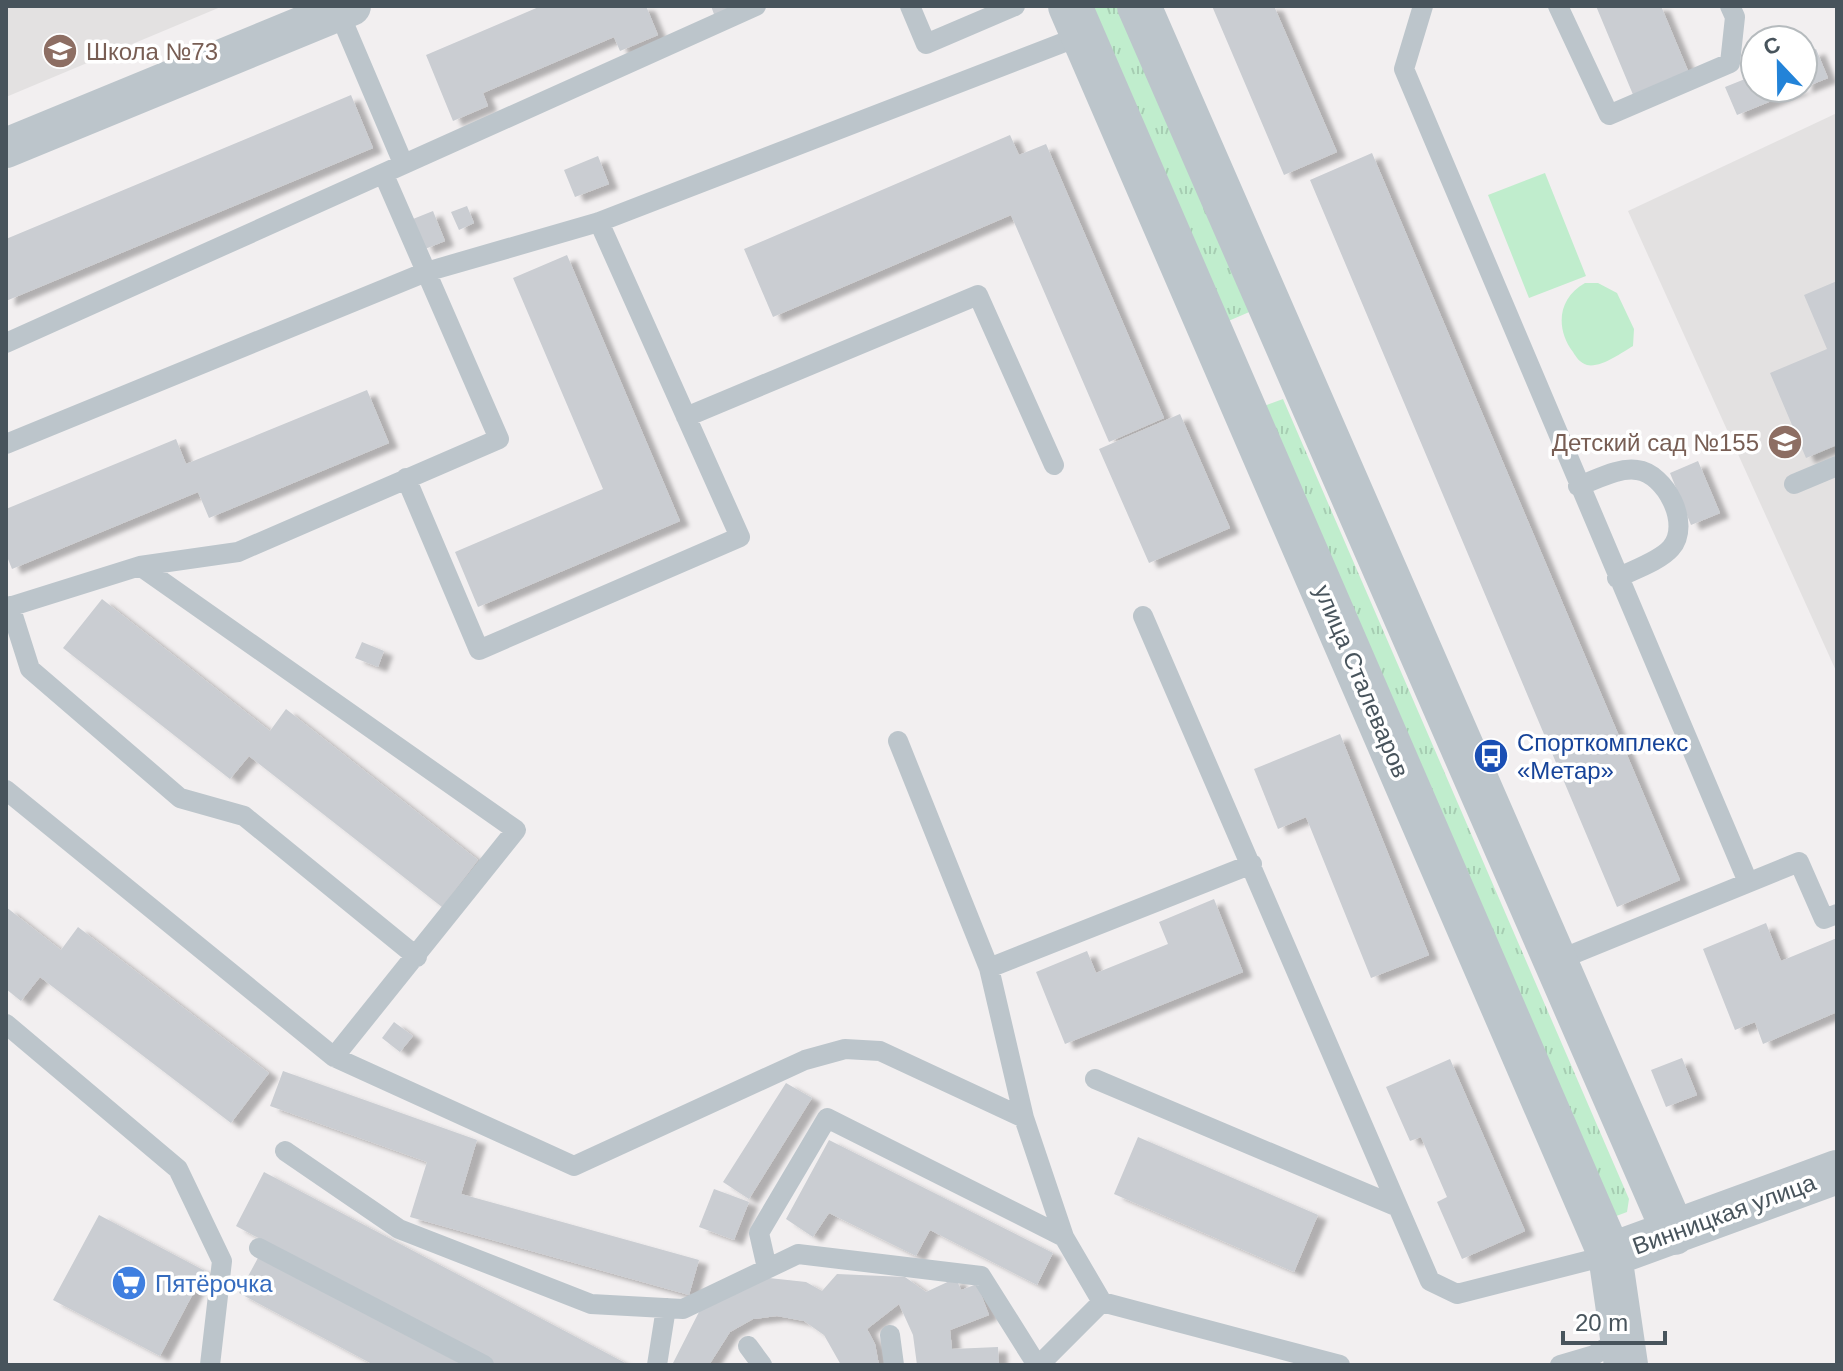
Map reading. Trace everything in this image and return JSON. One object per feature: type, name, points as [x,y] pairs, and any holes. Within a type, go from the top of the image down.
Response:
[{"type":"street","points":[[1139,6],[1674,1233]]},
{"type":"street","points":[[6,148],[344,8]]},
{"type":"street","name":"улица Сталеваров","points":[[1077,20],[1610,1255],[1624,1352]]},
{"type":"street","points":[[1226,366],[1286,342]]},
{"type":"street","name":"Винницкая улица","points":[[1610,1255],[1837,1172]]},
{"type":"lane","points":[[6,343],[756,6]]},
{"type":"lane","points":[[910,6],[926,44],[1015,6]]},
{"type":"lane","points":[[1423,6],[1404,69],[1748,882]]},
{"type":"lane","points":[[1558,6],[1609,115],[1730,63],[1735,17],[1730,6]]},
{"type":"lane","points":[[344,8],[403,163]]},
{"type":"lane","points":[[6,444],[426,272],[599,222],[1077,20]]},
{"type":"lane","points":[[384,175],[499,439],[238,552],[140,566],[8,607],[30,669],[180,798],[244,816],[417,957]]},
{"type":"lane","points":[[406,478],[479,650],[740,537],[599,222]]},
{"type":"lane","points":[[686,417],[978,295],[1054,465]]},
{"type":"lane","points":[[1794,484],[1837,466]]},
{"type":"lane","points":[[1578,486],[1624,469],[1652,473],[1661,480],[1679,522],[1679,533],[1670,550],[1617,578]]},
{"type":"lane","points":[[140,566],[516,830],[334,1057]]},
{"type":"lane","points":[[1143,616],[1430,1281],[1457,1294],[1610,1255]]},
{"type":"lane","points":[[898,741],[989,968],[1024,1118],[1064,1237],[1102,1302],[1340,1365]]},
{"type":"lane","points":[[6,790],[334,1057],[574,1166],[805,1060],[845,1049],[880,1051],[1024,1118]]},
{"type":"lane","points":[[1556,961],[1799,862],[1824,919],[1837,914]]},
{"type":"lane","points":[[989,968],[1252,864]]},
{"type":"lane","points":[[6,1024],[178,1169],[222,1261],[210,1365]]},
{"type":"lane","points":[[1095,1079],[1398,1207]]},
{"type":"lane","points":[[767,1268],[759,1233],[827,1118],[1064,1237]]},
{"type":"lane","points":[[285,1151],[399,1229],[591,1304],[683,1309],[798,1254],[981,1276],[1038,1365],[1102,1302]]},
{"type":"lane","points":[[259,1248],[484,1365]]},
{"type":"lane","points":[[657,1365],[666,1308]]},
{"type":"lane","points":[[890,1335],[894,1365]]},
{"type":"lane","points":[[748,1346],[762,1365]]},
{"type":"lane","points":[[1560,1365],[1594,1355],[1624,1352]]},
{"type":"shaded area","name":"Школа №73","points":[[6,6],[223,6],[6,97]]},
{"type":"shaded area","name":"Детский сад №155","points":[[1837,113],[1837,673],[1628,211]]},
{"type":"green space","points":[[1081,6],[1123,6],[1254,310],[1219,325]]},
{"type":"green space","points":[[1545,173],[1586,276],[1529,298],[1488,195]]},
{"type":"green space","points":[[1585,283],[1598,283],[1617,293],[1634,329],[1633,346],[1593,365],[1585,364],[1575,356],[1567,343],[1562,324],[1562,314],[1569,297]]},
{"type":"green space","points":[[1283,399],[1629,1199],[1627,1212],[1611,1218],[1256,409]]},
{"type":"building","points":[[541,6],[646,6],[658,35],[620,51],[614,37],[483,93],[488,106],[453,121],[426,55]]},
{"type":"building","points":[[711,6],[741,6],[715,17]]},
{"type":"building","points":[[1212,6],[1274,6],[1337,152],[1284,175]]},
{"type":"building","points":[[1596,6],[1661,6],[1689,73],[1634,97]]},
{"type":"building","points":[[1819,56],[1828,78],[1819,82]]},
{"type":"building","points":[[1739,81],[1739,104],[1764,104],[1737,115],[1725,87]]},
{"type":"building","points":[[351,95],[373,148],[6,301],[6,239]]},
{"type":"building","points":[[1010,135],[1019,155],[1046,144],[1164,418],[1109,442],[1011,215],[773,317],[744,249]]},
{"type":"building","points":[[1372,153],[1680,880],[1617,907],[1310,180]]},
{"type":"building","points":[[598,156],[609,184],[575,197],[564,170]]},
{"type":"building","points":[[467,206],[474,223],[459,230],[451,212]]},
{"type":"building","points":[[433,211],[445,241],[425,249],[413,219]]},
{"type":"building","points":[[567,255],[680,521],[478,607],[455,552],[603,489],[513,278]]},
{"type":"building","points":[[1837,281],[1837,445],[1806,458],[1770,373],[1827,349],[1804,295]]},
{"type":"building","points":[[367,390],[389,443],[209,518],[198,492],[12,569],[6,554],[6,509],[176,439],[186,464]]},
{"type":"building","points":[[1180,414],[1230,528],[1149,563],[1099,449]]},
{"type":"building","points":[[1698,461],[1720,513],[1691,525],[1670,473]]},
{"type":"building","points":[[102,599],[270,731],[286,709],[478,860],[442,907],[249,756],[230,779],[63,648]]},
{"type":"building","points":[[362,642],[384,651],[378,667],[355,658]]},
{"type":"building","points":[[1340,734],[1429,955],[1371,978],[1306,817],[1278,829],[1254,769]]},
{"type":"building","points":[[1214,899],[1243,972],[1065,1044],[1036,972],[1087,951],[1096,973],[1168,944],[1159,922]]},
{"type":"building","points":[[6,907],[61,950],[78,927],[269,1073],[231,1123],[40,977],[21,1001],[6,989]]},
{"type":"building","points":[[1766,923],[1781,961],[1837,938],[1837,1012],[1763,1044],[1755,1022],[1735,1030],[1703,949]]},
{"type":"building","points":[[394,1022],[413,1036],[400,1052],[382,1038]]},
{"type":"building","points":[[1682,1058],[1697,1095],[1666,1107],[1651,1070]]},
{"type":"building","points":[[1450,1059],[1525,1231],[1462,1259],[1437,1202],[1447,1197],[1421,1137],[1410,1141],[1386,1087]]},
{"type":"building","points":[[283,1071],[477,1140],[461,1194],[699,1260],[689,1295],[410,1217],[427,1162],[270,1106]]},
{"type":"building","points":[[786,1083],[812,1098],[749,1199],[723,1182]]},
{"type":"building","points":[[1138,1137],[1318,1215],[1294,1272],[1114,1194]]},
{"type":"building","points":[[829,1140],[1053,1253],[1037,1285],[930,1230],[916,1256],[829,1213],[813,1237],[786,1219]]},
{"type":"building","points":[[264,1172],[629,1365],[497,1365],[236,1226]]},
{"type":"building","points":[[714,1189],[749,1202],[734,1240],[699,1227]]},
{"type":"building","points":[[99,1215],[205,1271],[160,1356],[53,1300]]},
{"type":"building","points":[[259,1256],[463,1365],[374,1365],[239,1293]]},
{"type":"building","points":[[837,1274],[905,1277],[926,1292],[956,1278],[961,1290],[977,1284],[989,1315],[950,1330],[952,1349],[998,1347],[999,1365],[917,1365],[913,1335],[899,1304],[867,1329],[875,1344],[879,1365],[841,1365],[824,1335],[804,1321],[777,1316],[753,1319],[730,1332],[709,1365],[672,1365],[700,1310],[769,1278],[806,1282],[822,1291]]},
{"type":"place","name":"Школа №73","points":[[60,51]]},
{"type":"place","name":"Детский сад №155","points":[[1785,442]]},
{"type":"place","name":"Спорткомплекс «Метар»","points":[[1491,756]]},
{"type":"place","name":"Пятёрочка","points":[[129,1283]]}]
